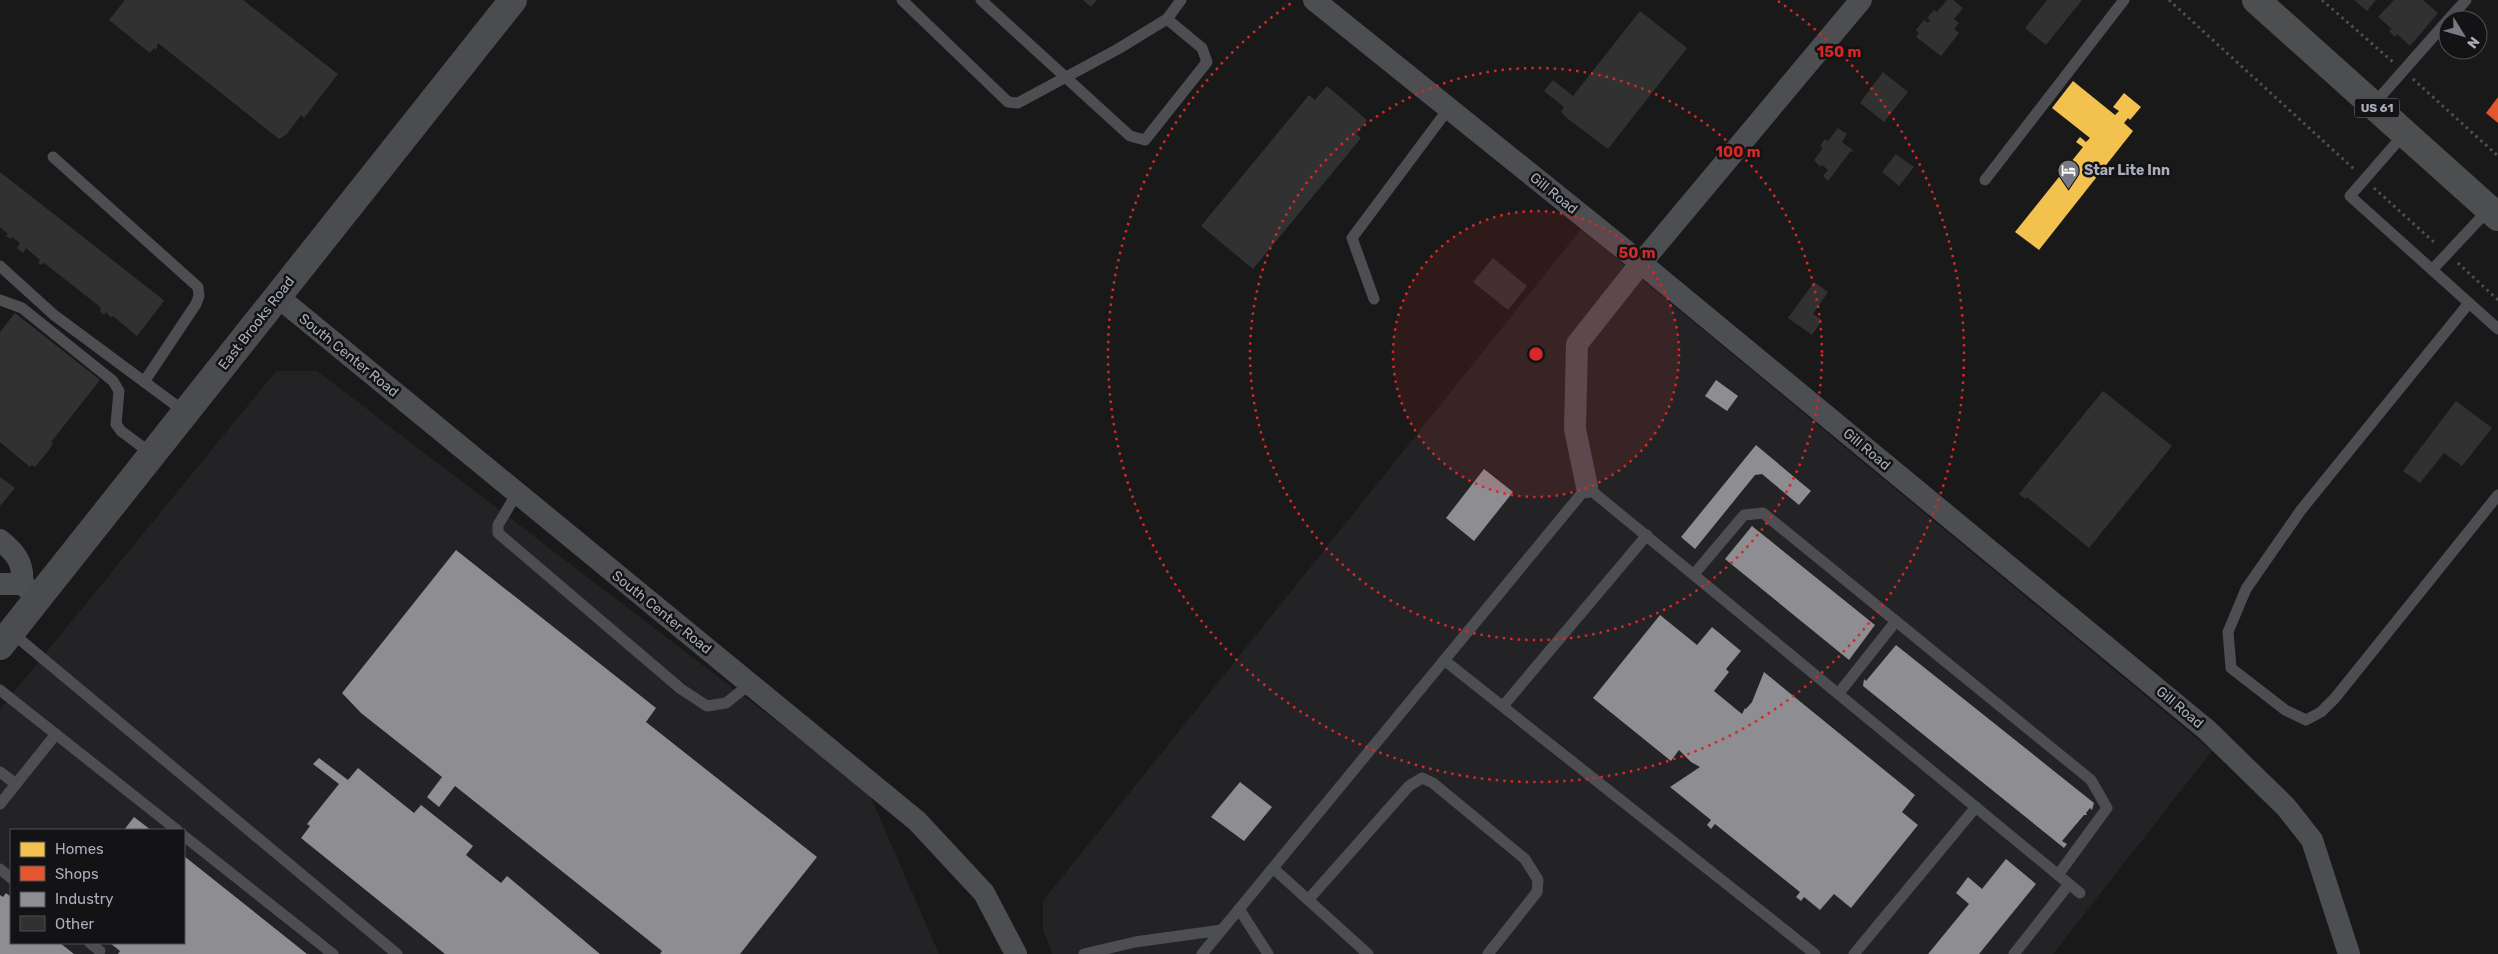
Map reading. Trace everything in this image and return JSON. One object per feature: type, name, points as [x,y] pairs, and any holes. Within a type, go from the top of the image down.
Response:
[{"type":"highway","name":"US 61","points":[[2256,0],[2493,213]]},
{"type":"main road","name":"East Brooks Road","points":[[5,639],[30,591],[152,454],[505,5]]},
{"type":"street","name":"Gill Road","points":[[1314,0],[1642,263],[2200,724],[2241,761],[2286,807],[2312,840],[2349,954]]},
{"type":"street","points":[[1587,487],[1575,428],[1577,344],[1861,0]]},
{"type":"street","name":"South Center Road","points":[[277,296],[916,821],[984,892],[1016,954]]},
{"type":"street","points":[[0,540],[20,559],[30,591]]},
{"type":"street","points":[[0,584],[30,591]]},
{"type":"lane","points":[[902,0],[1008,102],[1018,103],[1064,76],[1118,49],[1167,19],[1181,0]]},
{"type":"lane","points":[[982,0],[1130,136],[1145,140],[1207,62],[1202,48],[1167,19]]},
{"type":"lane","points":[[1985,180],[2124,0]]},
{"type":"lane","points":[[2457,10],[2466,0]]},
{"type":"lane","points":[[2373,105],[2438,31]]},
{"type":"lane","points":[[1374,299],[1352,238],[1449,108]]},
{"type":"lane","points":[[2405,133],[2350,196],[2498,329]]},
{"type":"lane","points":[[53,157],[198,286],[200,291],[196,304],[144,382]]},
{"type":"lane","points":[[2432,270],[2493,213]]},
{"type":"lane","points":[[0,266],[54,315],[185,412]]},
{"type":"lane","points":[[0,300],[22,308],[113,381],[119,391]]},
{"type":"lane","points":[[2469,303],[2300,510],[2246,589],[2228,632],[2232,668],[2285,710],[2306,720],[2320,712],[2336,698],[2498,495]]},
{"type":"lane","points":[[132,373],[119,391],[116,424],[121,431],[152,454]]},
{"type":"lane","points":[[1202,954],[1587,487],[1648,535],[2080,893]]},
{"type":"lane","points":[[517,493],[498,525],[498,533],[681,689],[708,706],[726,703],[750,684]]},
{"type":"lane","points":[[1695,574],[1744,515],[1763,513],[2091,780],[2107,808],[2058,875]]},
{"type":"lane","points":[[1502,706],[1648,535]]},
{"type":"lane","points":[[1839,693],[1896,621]]},
{"type":"lane","points":[[5,639],[397,954]]},
{"type":"lane","points":[[1444,660],[1815,954]]},
{"type":"lane","points":[[0,690],[176,829]]},
{"type":"lane","points":[[0,804],[56,734]]},
{"type":"lane","points":[[0,772],[16,784]]},
{"type":"lane","points":[[1308,900],[1409,786],[1422,778],[1434,783],[1525,859],[1538,880],[1537,892],[1488,954]]},
{"type":"lane","points":[[1854,954],[1976,807]]},
{"type":"lane","points":[[185,837],[333,954]]},
{"type":"lane","points":[[1273,868],[1368,954]]},
{"type":"lane","points":[[0,869],[10,877]]},
{"type":"lane","points":[[2014,954],[2069,884]]},
{"type":"lane","points":[[1239,908],[1268,954]]},
{"type":"lane","points":[[1084,954],[1135,942],[1222,930]]},
{"type":"lane","points":[[91,944],[100,951]]},
{"type":"path","points":[[2169,0],[2498,300]]},
{"type":"shaded area","points":[[1581,229],[2212,751],[2053,954],[1052,954],[1043,929],[1043,901]]},
{"type":"shaded area","points":[[276,371],[317,371],[868,791],[939,954],[0,954],[0,709]]},
{"type":"building: Homes","name":"Star Lite Inn","points":[[2073,81],[2115,115],[2119,111],[2113,107],[2124,93],[2141,107],[2130,120],[2128,118],[2124,123],[2133,131],[2039,250],[2015,232],[2083,147],[2076,142],[2080,137],[2086,142],[2090,138],[2052,108]]},
{"type":"building: Shops","points":[[2498,97],[2498,123],[2486,113]]},
{"type":"building: Industry","points":[[1716,380],[1738,396],[1727,411],[1705,396]]},
{"type":"building: Industry","points":[[1756,445],[1811,491],[1799,505],[1762,474],[1755,475],[1695,549],[1681,537]]},
{"type":"building: Industry","points":[[1484,469],[1513,492],[1474,541],[1446,518]]},
{"type":"building: Industry","points":[[1752,526],[1875,625],[1849,660],[1725,559]]},
{"type":"building: Industry","points":[[456,550],[656,708],[646,722],[817,857],[740,954],[660,954],[662,951],[455,786],[439,807],[427,797],[442,777],[361,713],[342,693]]},
{"type":"building: Industry","points":[[1660,615],[1697,645],[1712,627],[1741,651],[1726,669],[1729,672],[1714,691],[1742,714],[1745,708],[1752,702],[1764,672],[1915,795],[1902,812],[1918,825],[1851,908],[1834,894],[1820,910],[1804,897],[1801,901],[1796,897],[1800,892],[1715,824],[1711,829],[1707,825],[1711,820],[1670,787],[1700,767],[1691,762],[1679,750],[1671,761],[1593,698]]},
{"type":"building: Industry","points":[[1896,645],[2094,803],[2092,810],[2090,808],[2086,813],[2087,815],[2084,815],[2062,841],[2067,844],[2064,848],[1863,686],[1864,679],[1866,681]]},
{"type":"building: Industry","points":[[319,758],[348,780],[358,768],[414,813],[421,805],[473,846],[466,855],[501,883],[507,876],[600,954],[445,954],[301,838],[310,826],[307,824],[339,784],[313,764]]},
{"type":"building: Industry","points":[[1240,782],[1272,807],[1244,841],[1211,817]]},
{"type":"building: Industry","points":[[134,817],[150,829],[125,829]]},
{"type":"building: Industry","points":[[185,857],[307,954],[118,954],[120,951],[111,944],[185,944]]},
{"type":"building: Industry","points":[[2006,859],[2036,884],[1979,954],[1928,954],[1969,904],[1956,893],[1968,877],[1982,889]]},
{"type":"building: Industry","points":[[6,893],[10,896],[10,944],[61,944],[74,954],[0,954],[0,895],[3,897]]},
{"type":"building: Other","points":[[125,0],[243,0],[338,74],[304,118],[301,115],[287,134],[279,139],[158,43],[156,50],[154,48],[150,53],[109,20]]},
{"type":"building: Other","points":[[1083,0],[1097,0],[1091,7]]},
{"type":"building: Other","points":[[1947,0],[1953,0],[1963,8],[1954,19],[1959,23],[1954,29],[1959,33],[1941,56],[1916,37],[1919,33],[1916,30],[1924,20],[1928,23],[1930,20],[1927,18],[1934,10],[1937,12]]},
{"type":"building: Other","points":[[2047,0],[2082,0],[2046,45],[2025,28]]},
{"type":"building: Other","points":[[2354,0],[2376,0],[2367,11]]},
{"type":"building: Other","points":[[2394,0],[2423,0],[2438,13],[2410,46],[2397,34],[2395,37],[2389,31],[2392,29],[2378,17]]},
{"type":"building: Other","points":[[1640,11],[1687,48],[1608,149],[1568,119],[1561,112],[1564,107],[1544,91],[1553,80],[1573,96]]},
{"type":"building: Other","points":[[1883,72],[1908,92],[1884,122],[1860,103]]},
{"type":"building: Other","points":[[1327,86],[1367,120],[1356,134],[1361,138],[1253,269],[1201,226],[1309,95],[1315,100]]},
{"type":"building: Other","points":[[1838,128],[1847,134],[1842,142],[1854,151],[1850,152],[1828,181],[1823,176],[1828,170],[1822,165],[1820,167],[1814,160],[1823,148],[1820,146],[1825,139],[1828,141]]},
{"type":"building: Other","points":[[1896,154],[1914,167],[1899,186],[1882,172]]},
{"type":"building: Other","points":[[0,172],[164,301],[137,336],[113,316],[111,318],[106,312],[104,315],[100,311],[99,306],[43,262],[42,265],[38,263],[40,260],[26,248],[23,253],[17,248],[20,243],[12,237],[10,239],[6,236],[8,234],[0,227]]},
{"type":"building: Other","points":[[1493,258],[1527,286],[1508,310],[1473,282]]},
{"type":"building: Other","points":[[1814,282],[1828,292],[1813,314],[1822,320],[1812,335],[1788,318]]},
{"type":"building: Other","points":[[15,313],[100,380],[51,442],[53,443],[49,450],[35,467],[32,465],[30,467],[0,442],[0,332]]},
{"type":"building: Other","points":[[2103,391],[2172,446],[2089,548],[2027,497],[2025,499],[2019,494]]},
{"type":"building: Other","points":[[2456,401],[2492,428],[2462,466],[2444,453],[2420,483],[2403,471]]},
{"type":"building: Other","points":[[0,477],[15,488],[0,506]]},
{"type":"place","name":"Star Lite Inn","points":[[2068,189]]}]
